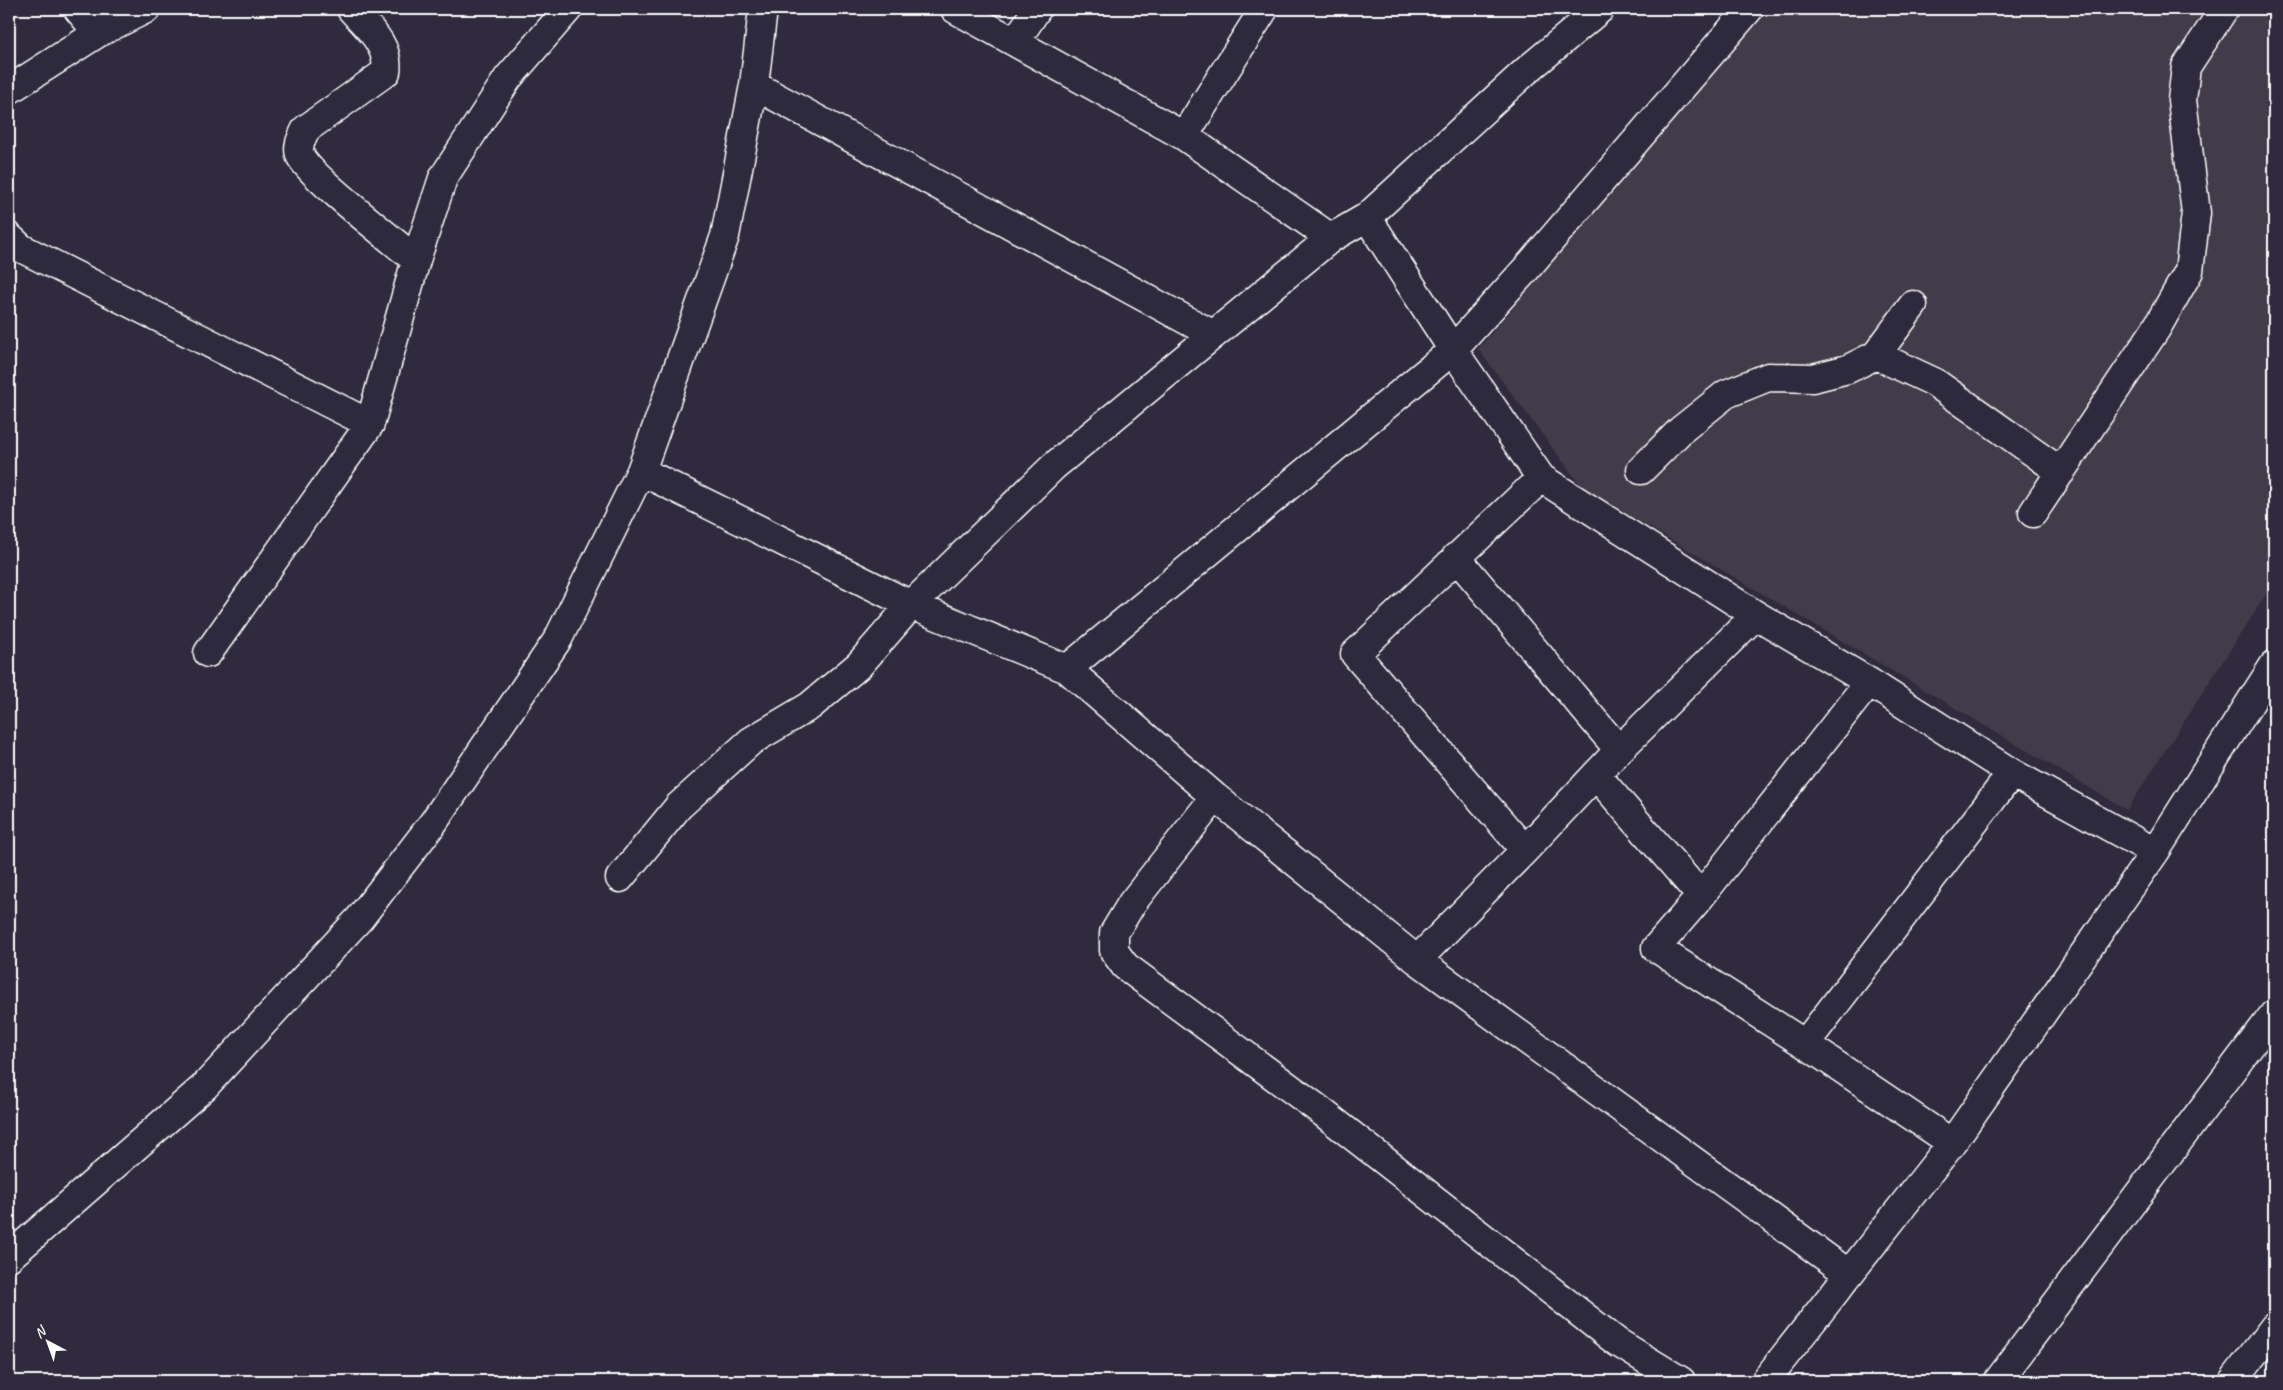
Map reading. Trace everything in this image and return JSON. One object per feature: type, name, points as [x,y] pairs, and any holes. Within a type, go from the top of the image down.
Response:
[{"type":"street","points":[[78,9],[98,34]]},
{"type":"street","points":[[9,90],[98,34],[146,9]]},
{"type":"street","points":[[352,9],[384,48],[388,61],[386,72],[306,130],[300,141],[300,155],[314,174],[416,260]]},
{"type":"street","points":[[208,653],[370,424],[416,260],[443,178],[508,78],[568,9]]},
{"type":"street","points":[[9,1257],[204,1087],[360,918],[433,823],[558,639],[641,471],[724,236],[754,85],[764,9]]},
{"type":"street","points":[[954,9],[1184,136],[1332,238]]},
{"type":"street","points":[[1015,42],[1036,9]]},
{"type":"street","points":[[1184,136],[1264,9]]},
{"type":"street","points":[[620,878],[680,806],[752,741],[810,706],[859,665],[911,606],[1054,466],[1212,334],[1332,238],[1367,217],[1526,71],[1600,9]]},
{"type":"street","points":[[1066,668],[1453,350],[1528,268],[1750,9]]},
{"type":"street","points":[[2033,513],[2156,329],[2189,271],[2196,213],[2182,100],[2186,67],[2224,9]]},
{"type":"street","points":[[754,85],[1212,334]]},
{"type":"street","points":[[1367,217],[1453,350],[1541,478],[1756,615],[1869,682],[2012,773],[2155,852]]},
{"type":"street","points":[[9,237],[21,248],[370,424]]},
{"type":"street","points":[[1641,470],[1681,430],[1726,394],[1768,377],[1813,378],[1848,369],[1876,355],[1913,305]]},
{"type":"street","points":[[1876,355],[1934,382],[2061,472]]},
{"type":"street","points":[[641,471],[911,606],[1066,668],[1215,797],[1416,960],[1849,1274]]},
{"type":"street","points":[[1526,850],[1355,654],[1541,478]]},
{"type":"street","points":[[1456,557],[1619,750]]},
{"type":"street","points":[[1416,960],[1526,850],[1619,750],[1756,615]]},
{"type":"street","points":[[1765,1381],[1952,1143],[2155,852],[2274,665]]},
{"type":"street","points":[[1869,682],[1701,896],[1656,948],[1805,1044],[1952,1143]]},
{"type":"street","points":[[1805,1044],[2012,773]]},
{"type":"street","points":[[1596,775],[1701,896]]},
{"type":"street","points":[[1215,797],[1132,903],[1114,933],[1114,951],[1125,966],[1317,1108],[1617,1342],[1681,1381]]},
{"type":"street","points":[[1998,1381],[2274,1014]]},
{"type":"street","points":[[2240,1379],[2274,1327]]},
{"type":"shaded area","points":[[1766,9],[2274,9],[2274,582],[2127,810],[1582,487],[1478,349]]}]
